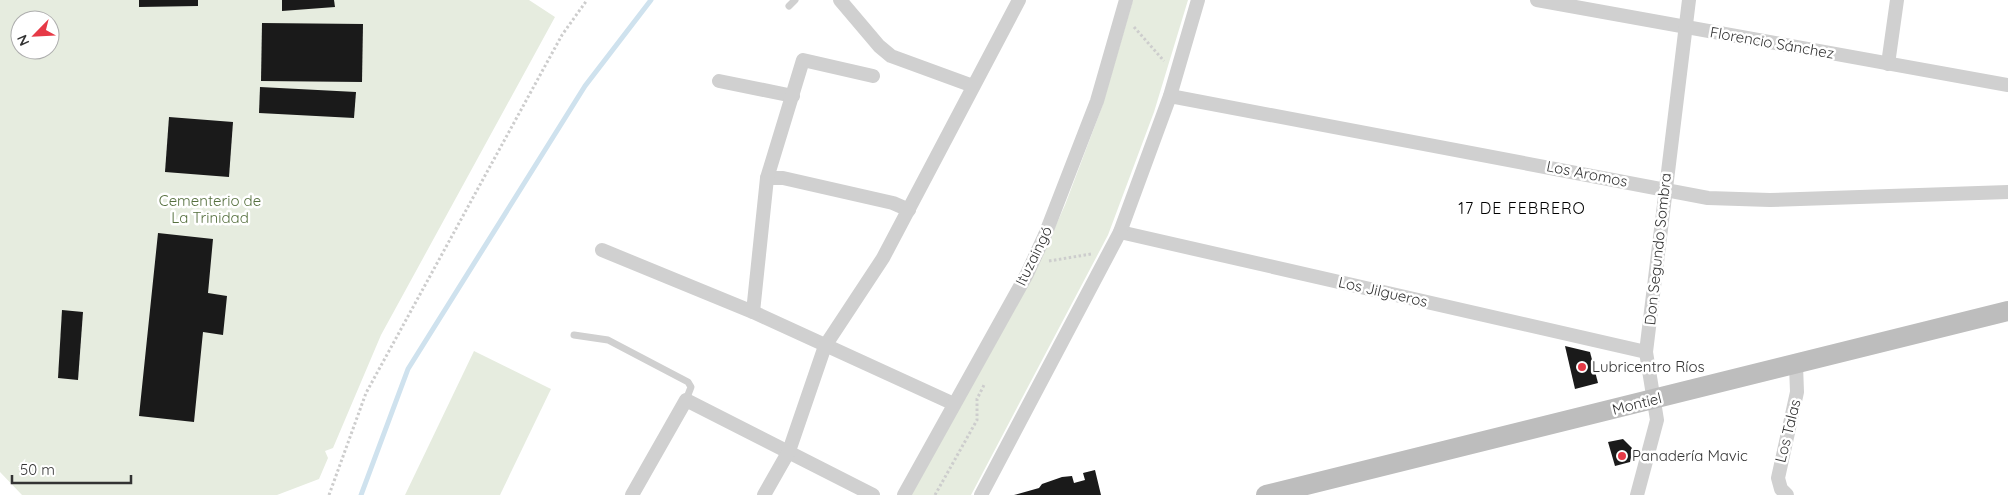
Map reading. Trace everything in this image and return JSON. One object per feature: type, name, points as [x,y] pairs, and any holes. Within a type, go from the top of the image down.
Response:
[{"type":"street","points":[[840,0],[879,46],[891,56],[973,86]]},
{"type":"street","points":[[764,495],[789,451],[825,346],[883,258],[1018,0]]},
{"type":"street","name":"Ituzaingó","points":[[904,495],[1046,235],[1094,110],[1126,0]]},
{"type":"street","points":[[980,495],[1120,232],[1170,96],[1198,0]]},
{"type":"street","name":"Florencio Sánchez","points":[[1537,0],[2008,85]]},
{"type":"street","name":"Don Segundo Sombra","points":[[1636,495],[1656,426],[1655,399],[1646,352],[1664,188],[1689,0]]},
{"type":"street","points":[[1888,64],[1897,0]]},
{"type":"street","points":[[753,312],[767,178],[803,60],[873,76]]},
{"type":"street","points":[[719,81],[793,96]]},
{"type":"street","name":"Los Aromos","points":[[1170,96],[1664,188],[1708,198],[1770,200],[2008,192]]},
{"type":"street","points":[[767,178],[783,178],[893,204],[909,210]]},
{"type":"street","name":"Los Jilgueros","points":[[1120,232],[1646,352]]},
{"type":"street","points":[[602,250],[753,312],[954,404]]},
{"type":"street","name":"Montiel","points":[[1266,495],[2008,311]]},
{"type":"street","name":"Los Talas","points":[[1787,495],[1781,489],[1778,478],[1797,392],[1796,365]]},
{"type":"street","points":[[632,495],[686,400],[873,495]]},
{"type":"lane","points":[[574,335],[608,340],[688,382],[690,387],[686,400]]},
{"type":"path","points":[[329,495],[366,393],[562,35],[588,0]]},
{"type":"path","points":[[1134,27],[1164,61]]},
{"type":"path","points":[[1048,261],[1091,254]]},
{"type":"green space","name":"Cementerio de La Trinidad","points":[[0,0],[529,0],[555,17],[381,335],[333,448],[325,451],[328,458],[319,479],[277,495],[22,495],[0,472]]},
{"type":"green space","points":[[1133,0],[1188,0],[1154,112],[1108,235],[971,495],[911,495],[1038,265],[1065,205],[1102,107]]},
{"type":"green space","points":[[474,351],[551,389],[500,495],[405,495]]},
{"type":"building","points":[[139,0],[198,0],[198,6],[139,7]]},
{"type":"building","points":[[282,0],[334,0],[335,7],[282,11]]},
{"type":"building","points":[[262,23],[363,24],[362,82],[261,81]]},
{"type":"building","points":[[260,87],[356,92],[354,118],[259,113]]},
{"type":"building","points":[[169,117],[233,122],[229,177],[165,172]]},
{"type":"building","points":[[158,233],[213,239],[208,293],[227,296],[223,335],[203,332],[194,422],[139,416]]},
{"type":"building","points":[[62,310],[83,312],[78,380],[58,378]]},
{"type":"building","name":"Lubricentro Ríos","points":[[1565,346],[1590,352],[1598,383],[1575,389]]},
{"type":"building","name":"Panadería Mavic","points":[[1623,439],[1633,449],[1630,462],[1615,466],[1608,442]]},
{"type":"building","points":[[1095,470],[1101,495],[1014,495],[1039,488],[1042,484],[1062,477],[1072,476],[1074,483],[1085,480],[1083,473]]},
{"type":"waterway","points":[[361,495],[408,369],[585,86],[651,0]]},
{"type":"place","name":"Lubricentro Ríos","points":[[1582,367]]},
{"type":"place","name":"Panadería Mavic","points":[[1622,456]]},
{"type":"district","name":"17 DE FEBRERO","points":[[1522,208]]}]
